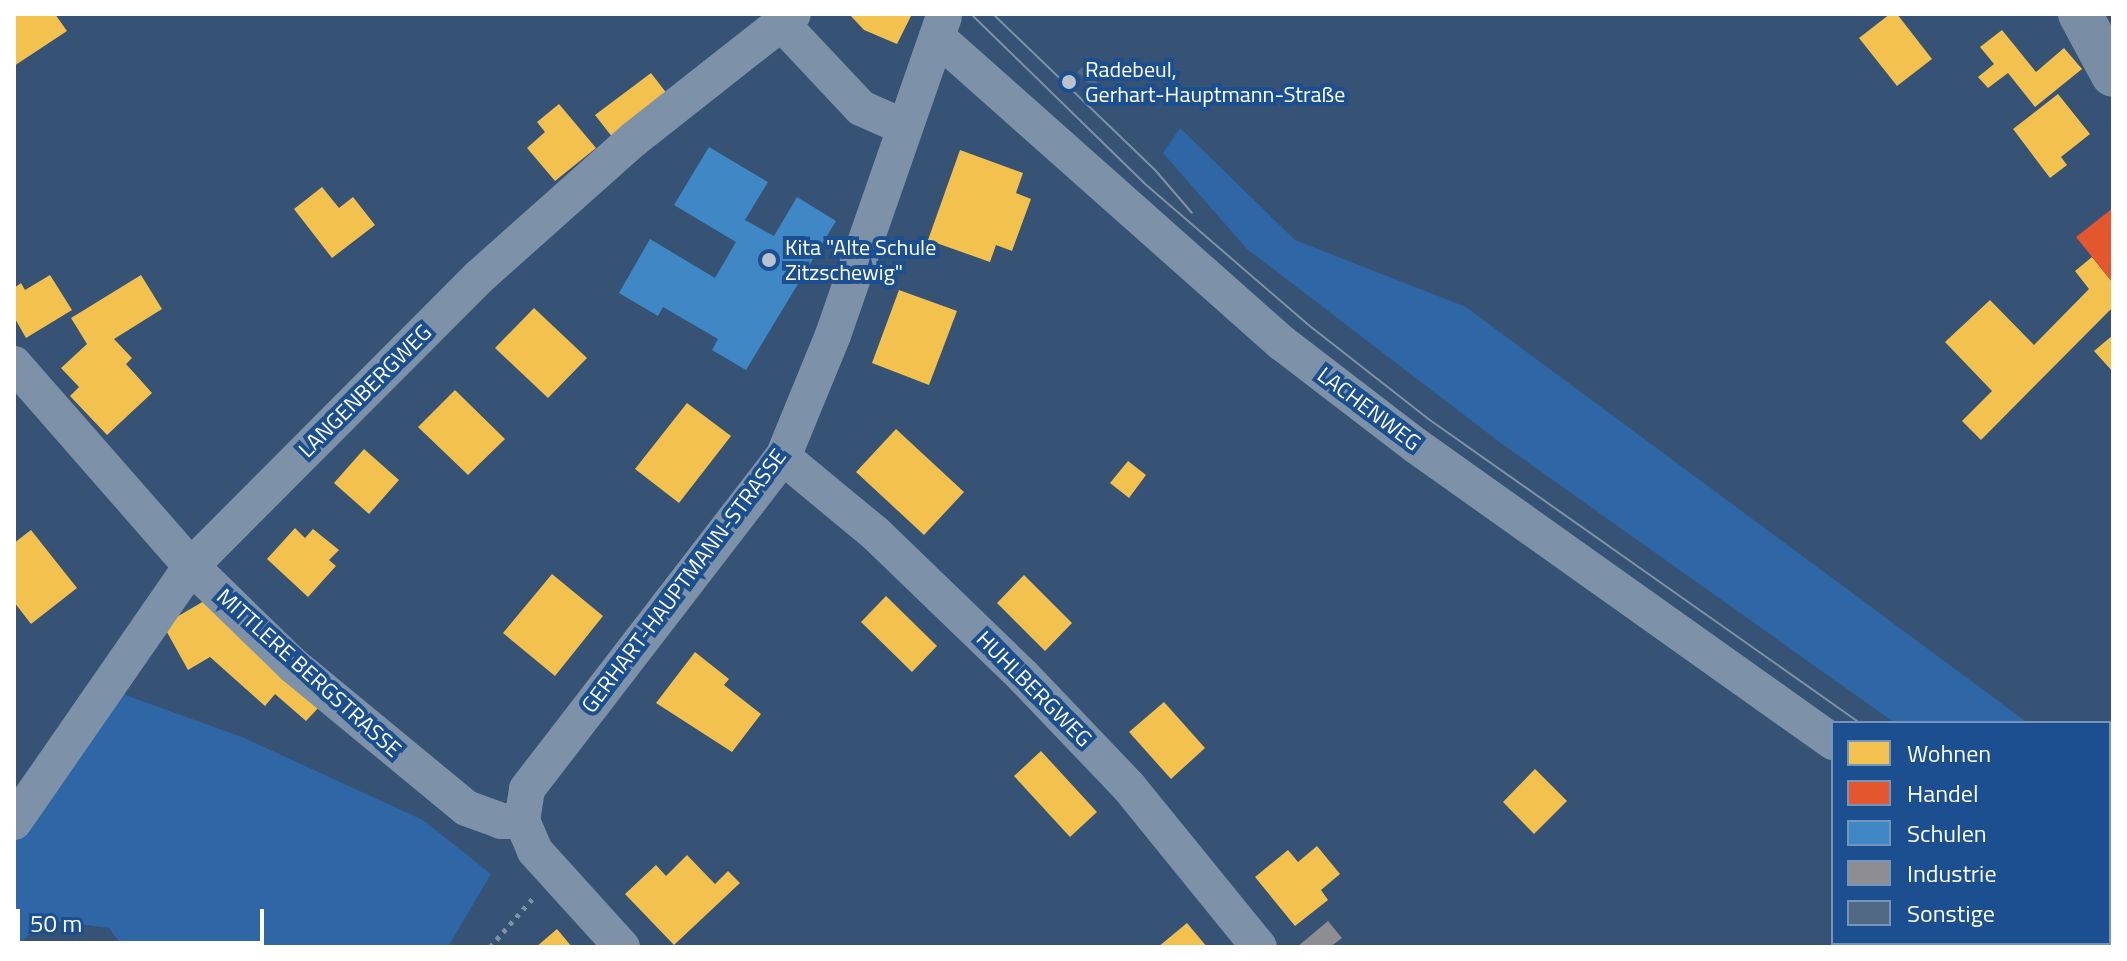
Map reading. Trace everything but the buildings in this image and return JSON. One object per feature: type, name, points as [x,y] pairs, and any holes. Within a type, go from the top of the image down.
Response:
[{"type":"main road","points":[[2080,14],[2113,75]]},
{"type":"street","points":[[788,18],[861,108],[904,127]]},
{"type":"street","name":"LANGENBERGWEG","points":[[14,822],[191,566],[479,277],[634,139],[788,18]]},
{"type":"street","name":"GERHART-HAUPTMANN-STRASSE","points":[[522,821],[523,803],[534,778],[783,457],[833,335],[941,25]]},
{"type":"street","name":"LACHENWEG","points":[[941,25],[1282,343],[1415,445],[1831,741]]},
{"type":"street","name":"MITTLERE BERGSTRASSE","points":[[14,364],[191,566],[294,666],[466,808],[501,821],[522,821]]},
{"type":"street","name":"HUHLBERGWEG","points":[[783,457],[875,533],[1023,676],[1129,787],[1259,947]]},
{"type":"street","points":[[522,821],[535,851],[622,947]]},
{"type":"path","points":[[490,947],[556,874]]},
{"type":"shaded area","points":[[1180,128],[1295,240],[1466,307],[2025,721],[1892,721],[1502,444],[1247,249],[1163,153]]},
{"type":"shaded area","points":[[117,692],[242,737],[423,820],[491,874],[448,947],[123,947],[109,928],[48,920],[14,947],[14,841]]},
{"type":"shaded area","points":[[2111,784],[2113,786],[2113,878],[2111,876]]},
{"type":"tram line","points":[[971,14],[1144,183],[1306,323],[1427,418],[1857,721]]},
{"type":"tram line","points":[[993,14],[1156,171],[1192,213]]},
{"type":"place","name":"Radebeul, Gerhart-Hauptmann-Straße","points":[[1069,82]]},
{"type":"place","name":"Kita \"Alte Schule Zitzschewig\"","points":[[769,260]]}]
